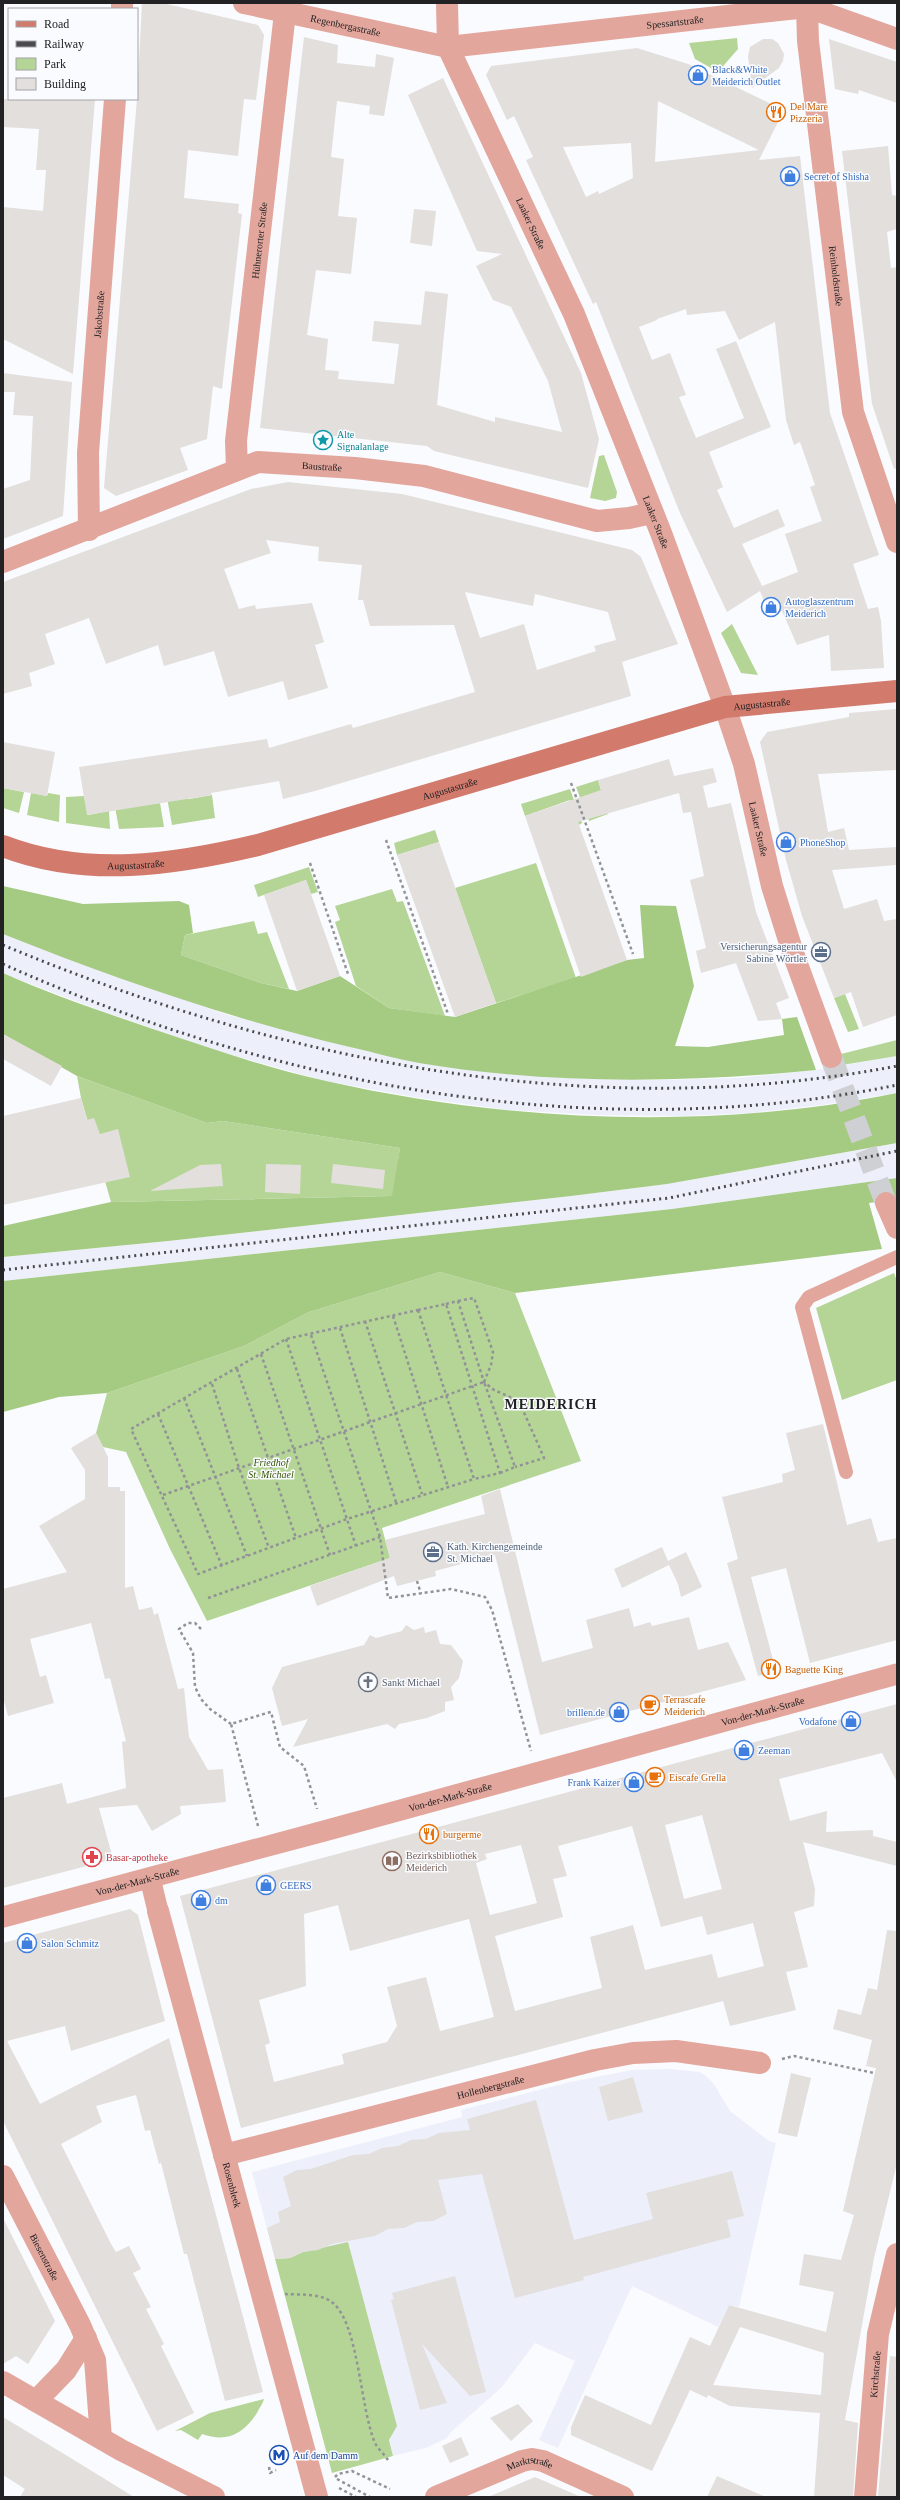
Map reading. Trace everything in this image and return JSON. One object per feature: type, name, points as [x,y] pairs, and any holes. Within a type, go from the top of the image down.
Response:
[{"type":"main road","name":"Augustastraße","points":[[3,846],[19,852],[84,865],[135,866],[184,861],[258,845],[725,706],[897,691]]},
{"type":"street","name":"Regenbergastraße","points":[[244,3],[448,47]]},
{"type":"street","name":"Laaker Straße","points":[[447,3],[448,47],[574,314],[652,513],[725,706],[744,764],[772,886],[793,953],[831,1057]]},
{"type":"street","name":"Spessartstraße","points":[[448,47],[808,5],[897,38]]},
{"type":"street","name":"Reinholdstraße","points":[[808,5],[808,41],[852,412],[897,542]]},
{"type":"street","name":"Hühnerorter Straße","points":[[237,469],[236,441],[285,13]]},
{"type":"street","name":"Jakobstraße","points":[[89,530],[88,453],[115,100]]},
{"type":"street","name":"Baustraße","points":[[3,562],[89,530],[237,469],[258,462],[274,462],[424,476],[597,521],[629,518],[652,513]]},
{"type":"street","points":[[886,1203],[897,1228]]},
{"type":"street","name":"Von-der-Mark-Straße","points":[[3,1917],[538,1773],[897,1674]]},
{"type":"street","name":"Rosenbleek","points":[[150,1878],[224,2155],[320,2492]]},
{"type":"street","name":"Hollenbergstraße","points":[[224,2155],[595,2060],[634,2053],[676,2051],[760,2063]]},
{"type":"street","name":"Biesenstraße","points":[[3,2176],[86,2338],[95,2360],[101,2438]]},
{"type":"street","name":"Kirchstraße","points":[[865,2497],[878,2334],[897,2254]]},
{"type":"street","points":[[36,2401],[66,2370],[86,2338]]},
{"type":"street","points":[[3,2382],[101,2438],[214,2497]]},
{"type":"street","name":"Marktstraße","points":[[436,2497],[522,2461],[532,2459],[543,2461],[623,2497]]},
{"type":"lane","points":[[846,1472],[802,1307],[809,1297],[897,1257]]},
{"type":"path","points":[[571,783],[633,954]]},
{"type":"path","points":[[386,840],[448,1014]]},
{"type":"path","points":[[310,863],[348,974]]},
{"type":"path","points":[[163,1495],[484,1382],[492,1365],[493,1352],[474,1298],[286,1340],[212,1384],[184,1398],[131,1429],[163,1495],[198,1574],[396,1502],[474,1479],[500,1473],[544,1458],[518,1401],[494,1390],[484,1382]]},
{"type":"path","points":[[458,1301],[484,1382],[514,1467]]},
{"type":"path","points":[[446,1304],[500,1473]]},
{"type":"path","points":[[418,1310],[474,1479]]},
{"type":"path","points":[[393,1316],[423,1403],[448,1487]]},
{"type":"path","points":[[365,1322],[397,1412],[422,1494]]},
{"type":"path","points":[[340,1328],[396,1502]]},
{"type":"path","points":[[311,1335],[380,1537],[388,1598],[450,1589],[484,1597],[492,1610],[538,1773]]},
{"type":"path","points":[[286,1340],[356,1546]]},
{"type":"path","points":[[261,1354],[330,1555]]},
{"type":"path","points":[[237,1369],[296,1538]]},
{"type":"path","points":[[212,1384],[239,1468],[269,1548]]},
{"type":"path","points":[[184,1398],[247,1556]]},
{"type":"path","points":[[158,1414],[222,1566]]},
{"type":"path","points":[[208,1598],[380,1537]]},
{"type":"path","points":[[417,1581],[421,1594]]},
{"type":"path","points":[[201,1629],[195,1623],[188,1623],[179,1629],[193,1653],[195,1687],[210,1709],[231,1724],[264,1847]]},
{"type":"path","points":[[231,1724],[271,1712],[280,1747],[304,1766],[324,1831]]},
{"type":"path","points":[[760,2063],[794,2056],[874,2073]]},
{"type":"path","points":[[285,2294],[324,2298],[333,2303],[340,2313],[352,2342],[370,2428],[376,2444],[388,2460]]},
{"type":"path","points":[[269,2467],[270,2473],[276,2470]]},
{"type":"path","points":[[320,2492],[338,2474],[352,2471],[390,2489]]},
{"type":"path","points":[[327,2474],[370,2497]]},
{"type":"shaded area","points":[[3,934],[110,974],[228,1015],[419,1062],[512,1074],[588,1079],[663,1080],[737,1078],[816,1070],[897,1056],[897,1093],[822,1105],[751,1113],[682,1116],[597,1115],[508,1110],[420,1098],[325,1081],[221,1052],[102,1011],[12,977],[3,973]]},
{"type":"shaded area","points":[[897,1143],[897,1178],[672,1209],[3,1281],[3,1257],[168,1241],[667,1184]]},
{"type":"shaded area","points":[[670,2069],[699,2072],[705,2075],[714,2084],[730,2111],[769,2141],[776,2143],[739,2307],[729,2305],[718,2327],[632,2286],[558,2448],[539,2440],[575,2361],[535,2343],[502,2387],[450,2433],[447,2438],[426,2448],[393,2456],[347,2243],[303,2252],[290,2258],[275,2259],[252,2172],[462,2117],[461,2110],[570,2082],[632,2070]]},
{"type":"green space","points":[[737,38],[738,49],[718,72],[695,59],[689,43]]},
{"type":"green space","points":[[604,455],[617,492],[616,498],[605,501],[590,498],[599,456]]},
{"type":"green space","points":[[732,624],[758,675],[741,673],[721,633]]},
{"type":"green space","points":[[598,780],[608,814],[589,821],[576,787]]},
{"type":"green space","points":[[3,788],[24,792],[19,813],[3,808]]},
{"type":"green space","points":[[570,789],[582,823],[579,825],[570,800],[525,816],[521,804]]},
{"type":"green space","points":[[31,793],[47,796],[48,793],[60,795],[59,822],[27,815]]},
{"type":"green space","points":[[212,795],[215,818],[172,825],[167,798],[189,799]]},
{"type":"green space","points":[[84,796],[88,815],[109,811],[110,829],[66,823],[66,797]]},
{"type":"green space","points":[[160,803],[164,827],[119,829],[115,807]]},
{"type":"green space","points":[[435,830],[439,842],[397,855],[394,843]]},
{"type":"green space","points":[[536,863],[576,978],[496,1003],[455,888]]},
{"type":"green space","points":[[309,867],[318,892],[311,894],[306,880],[258,897],[254,885]]},
{"type":"green space","points":[[3,886],[83,904],[179,901],[189,905],[193,933],[185,935],[181,955],[261,983],[297,991],[340,976],[389,1008],[455,1017],[627,960],[644,958],[640,905],[676,906],[694,986],[675,1046],[708,1047],[784,1035],[782,1019],[797,1017],[816,1070],[717,1077],[618,1080],[518,1075],[469,1070],[402,1060],[306,1036],[218,1011],[88,967],[3,934]]},
{"type":"green space","points":[[392,889],[397,902],[403,901],[445,1016],[389,1008],[356,986],[335,922],[340,920],[335,906]]},
{"type":"green space","points":[[254,921],[258,934],[267,932],[289,989],[261,983],[181,955],[185,935]]},
{"type":"green space","points":[[3,973],[57,995],[113,1015],[259,1064],[304,1076],[395,1095],[466,1106],[538,1113],[611,1117],[683,1117],[756,1113],[827,1105],[897,1093],[897,1143],[667,1184],[168,1241],[3,1257],[3,1226],[111,1202],[392,1196],[400,1148],[223,1121],[207,1123],[77,1076],[3,1034]]},
{"type":"green space","points":[[845,994],[859,1029],[848,1032],[834,998]]},
{"type":"green space","points":[[897,1040],[897,1056],[824,1068],[821,1059]]},
{"type":"green space","points":[[77,1076],[207,1123],[223,1121],[400,1148],[393,1196],[111,1202],[81,1098]]},
{"type":"green space","points":[[897,1178],[897,1199],[869,1203],[882,1249],[515,1293],[440,1272],[309,1312],[244,1346],[107,1393],[59,1397],[3,1412],[3,1281],[672,1209]]},
{"type":"green space","name":"Friedhof St. Michael","points":[[440,1272],[515,1293],[581,1461],[382,1528],[390,1558],[207,1621],[170,1549],[126,1452],[103,1447],[96,1433],[107,1393],[244,1346],[309,1312]]},
{"type":"green space","points":[[894,1273],[897,1281],[897,1380],[842,1400],[816,1308]]},
{"type":"green space","points":[[348,2242],[397,2426],[389,2440],[393,2456],[332,2473],[275,2259],[290,2258],[303,2252]]},
{"type":"green space","points":[[264,2399],[252,2420],[234,2435],[227,2437],[211,2437],[202,2434],[198,2440],[181,2430],[175,2431],[210,2413]]},
{"type":"building","points":[[142,3],[162,3],[258,25],[264,35],[256,100],[244,99],[238,156],[188,150],[184,198],[239,204],[238,213],[242,214],[222,389],[213,386],[207,439],[180,448],[188,470],[116,496],[104,488],[138,100]]},
{"type":"building","points":[[304,37],[338,45],[337,63],[375,67],[376,54],[394,58],[384,116],[369,114],[370,106],[337,101],[331,157],[344,159],[338,216],[357,218],[351,274],[316,270],[307,335],[328,339],[325,370],[339,371],[338,379],[394,384],[399,344],[372,341],[374,321],[421,325],[425,291],[448,294],[437,405],[495,422],[495,417],[562,432],[548,381],[511,307],[493,300],[476,266],[502,254],[477,251],[408,95],[443,78],[581,373],[599,439],[588,488],[434,451],[427,446],[260,428]]},
{"type":"building","points":[[763,39],[772,39],[778,43],[784,54],[783,61],[779,68],[752,88],[748,56],[750,47]]},
{"type":"building","points":[[829,39],[897,62],[897,103],[859,90],[858,94],[835,89]]},
{"type":"building","points":[[637,48],[688,64],[784,110],[759,160],[800,156],[830,413],[879,555],[853,564],[868,609],[878,607],[881,621],[884,668],[831,671],[829,635],[797,645],[782,611],[770,616],[760,591],[727,612],[680,513],[596,302],[593,304],[526,160],[533,157],[514,116],[507,120],[486,75],[491,66]],"holes":[[[658,101],[759,150],[655,162]],[[631,143],[633,178],[599,194],[598,191],[586,197],[563,147]],[[686,309],[687,315],[725,311],[739,340],[775,322],[786,420],[794,445],[800,442],[815,485],[810,487],[822,521],[785,534],[798,572],[762,586],[742,544],[785,526],[778,509],[734,528],[717,490],[723,487],[709,452],[771,427],[736,341],[716,349],[744,418],[696,438],[679,397],[686,395],[670,353],[652,360],[639,327]]]},
{"type":"building","points":[[3,99],[95,100],[73,374],[3,339],[3,207],[43,211],[46,170],[36,170],[39,129],[3,127]]},
{"type":"building","points":[[888,146],[892,195],[897,196],[897,229],[887,232],[891,268],[897,267],[897,468],[894,469],[872,404],[842,151]]},
{"type":"building","points":[[414,209],[436,211],[432,246],[410,243]]},
{"type":"building","points":[[3,373],[72,382],[63,516],[3,539],[3,489],[30,480],[33,416],[13,415],[15,392],[3,392]]},
{"type":"building","points":[[288,482],[402,494],[632,550],[641,557],[678,644],[622,662],[631,696],[315,791],[283,799],[279,781],[211,793],[212,795],[87,815],[79,767],[267,739],[269,748],[351,724],[353,728],[475,692],[454,625],[370,626],[363,600],[358,600],[362,565],[318,561],[319,547],[266,540],[271,553],[224,569],[239,609],[255,605],[256,609],[312,603],[324,642],[315,645],[328,688],[288,700],[283,681],[228,697],[214,651],[164,666],[158,645],[106,664],[89,618],[45,634],[55,664],[29,673],[32,686],[3,694],[3,582],[251,489]],"holes":[[[465,592],[533,606],[535,594],[608,612],[616,640],[594,646],[596,651],[537,670],[524,624],[480,638]]]},
{"type":"building","points":[[897,709],[897,770],[818,774],[828,832],[844,828],[849,850],[897,847],[897,865],[832,870],[844,909],[877,899],[884,921],[897,919],[897,1015],[863,1027],[851,992],[834,998],[802,916],[786,860],[760,742],[767,732],[849,717],[849,713]]},
{"type":"building","points":[[3,742],[55,752],[47,796],[3,788]]},
{"type":"building","points":[[669,759],[674,776],[713,768],[717,782],[703,786],[708,808],[731,803],[756,912],[789,998],[776,1003],[782,1019],[758,1021],[736,963],[701,973],[696,951],[706,948],[690,880],[704,876],[691,812],[683,813],[679,793],[578,822],[627,960],[581,977],[525,816],[601,790],[598,780]]},
{"type":"building","points":[[439,842],[496,1003],[455,1017],[397,855]]},
{"type":"building","points":[[306,880],[340,976],[297,991],[264,895]]},
{"type":"building","points":[[3,1034],[62,1066],[51,1086],[3,1059]]},
{"type":"building","points":[[81,1098],[87,1120],[94,1118],[100,1134],[118,1129],[130,1177],[3,1205],[3,1116]]},
{"type":"building","points":[[221,1164],[223,1186],[150,1191],[200,1165]]},
{"type":"building","points":[[266,1164],[301,1165],[300,1194],[265,1192]]},
{"type":"building","points":[[333,1164],[385,1170],[383,1189],[331,1183]]},
{"type":"building","points":[[823,1424],[847,1525],[871,1518],[878,1542],[897,1538],[897,1640],[810,1663],[786,1568],[751,1577],[776,1671],[758,1676],[727,1563],[738,1559],[722,1497],[783,1482],[782,1474],[795,1470],[786,1433]]},
{"type":"building","points":[[96,1433],[108,1457],[108,1487],[120,1487],[120,1491],[125,1491],[125,1588],[133,1586],[139,1610],[152,1607],[154,1615],[158,1613],[178,1689],[184,1688],[189,1737],[208,1770],[223,1769],[226,1802],[180,1806],[181,1814],[152,1831],[137,1805],[99,1808],[113,1859],[3,1888],[3,1798],[62,1783],[67,1804],[126,1788],[122,1742],[126,1741],[110,1678],[105,1679],[91,1623],[30,1639],[40,1677],[46,1675],[54,1703],[8,1716],[3,1697],[3,1589],[67,1572],[39,1526],[85,1499],[85,1470],[71,1448]]},
{"type":"building","points":[[500,1489],[542,1662],[593,1648],[586,1620],[629,1608],[634,1627],[650,1622],[652,1626],[689,1617],[698,1650],[728,1642],[746,1680],[540,1735],[495,1555],[435,1571],[436,1576],[397,1586],[394,1576],[317,1606],[310,1586],[390,1558],[385,1540],[485,1514],[481,1496]]},
{"type":"building","points":[[662,1547],[668,1561],[686,1552],[702,1587],[681,1597],[678,1584],[669,1565],[622,1588],[614,1569]]},
{"type":"building","name":"Sankt Michael","points":[[406,1625],[414,1630],[424,1627],[425,1633],[436,1630],[440,1644],[451,1645],[463,1661],[459,1678],[451,1687],[454,1700],[445,1702],[445,1711],[427,1718],[399,1724],[395,1729],[387,1724],[293,1747],[308,1719],[282,1726],[272,1688],[282,1667],[364,1645],[370,1635],[376,1638],[402,1631]]},
{"type":"building","points":[[897,1704],[897,1782],[882,1753],[779,1779],[790,1821],[827,1811],[826,1832],[873,1830],[873,1836],[897,1842],[897,1866],[803,1842],[815,1889],[814,1906],[794,1912],[808,1967],[786,1972],[796,2010],[730,2026],[723,2001],[241,2128],[180,1896]],"holes":[[[702,1815],[722,1889],[684,1899],[665,1825]],[[632,1826],[661,1927],[702,1916],[707,1935],[753,1923],[764,1966],[718,1978],[712,1954],[645,1970],[633,1925],[590,1937],[602,1988],[515,2011],[495,1936],[563,1917],[553,1879],[567,1876],[558,1846]],[[521,1845],[537,1903],[490,1915],[476,1863],[487,1859],[485,1854]],[[338,1905],[350,1951],[469,1919],[494,2017],[440,2031],[426,1977],[387,1987],[397,2026],[387,2042],[342,2054],[344,2064],[274,2082],[265,2045],[270,2043],[259,2000],[306,1986],[304,1914]]]},
{"type":"building","points":[[130,1909],[138,1915],[165,2021],[71,2051],[65,2026],[7,2041],[40,2104],[169,2038],[263,2392],[225,2401],[187,2254],[184,2254],[161,2163],[159,2164],[150,2130],[145,2131],[136,2095],[96,2106],[102,2122],[61,2144],[116,2252],[129,2246],[141,2269],[133,2273],[151,2307],[146,2309],[164,2344],[161,2346],[194,2413],[157,2431],[3,2121],[3,1943]]},
{"type":"building","points":[[887,1930],[897,1931],[897,2163],[874,2258],[845,2420],[858,2423],[853,2497],[814,2497],[820,2413],[730,2406],[708,2395],[707,2398],[690,2390],[652,2471],[571,2435],[571,2427],[585,2395],[651,2425],[690,2337],[710,2346],[729,2305],[826,2332],[834,2292],[799,2285],[804,2254],[841,2260],[854,2215],[843,2211],[876,2068],[866,2066],[872,2040],[833,2029],[838,2009],[861,2015],[868,1988],[877,1990]],"holes":[[[740,2327],[824,2353],[821,2395],[713,2385]]]},
{"type":"building","points":[[791,2073],[811,2078],[797,2137],[778,2133]]},
{"type":"building","points":[[633,2077],[643,2112],[608,2121],[599,2087]]},
{"type":"building","points":[[536,2100],[574,2240],[653,2219],[646,2193],[732,2171],[744,2216],[727,2220],[731,2237],[583,2277],[584,2280],[515,2298],[482,2174],[438,2180],[447,2214],[433,2221],[417,2222],[404,2228],[388,2229],[375,2236],[332,2244],[318,2250],[303,2252],[290,2258],[275,2259],[267,2228],[280,2222],[278,2212],[291,2206],[283,2177],[297,2170],[311,2169],[353,2155],[369,2154],[382,2148],[398,2146],[411,2140],[426,2139],[439,2133],[470,2130],[467,2119]]},
{"type":"building","points":[[3,2218],[55,2321],[28,2364],[16,2356],[3,2364]]},
{"type":"building","points":[[455,2276],[486,2392],[470,2396],[422,2344],[447,2403],[420,2410],[391,2300],[394,2299],[392,2293]]},
{"type":"building","points":[[890,2356],[897,2357],[897,2497],[878,2497]]},
{"type":"building","points":[[518,2404],[533,2421],[511,2441],[490,2418]]},
{"type":"building","points":[[3,2417],[134,2497],[20,2497],[25,2489],[3,2475]]},
{"type":"building","points":[[461,2437],[469,2455],[450,2463],[442,2446]]},
{"type":"building","points":[[717,2476],[766,2497],[707,2497]]},
{"type":"building","points":[[535,2477],[581,2497],[488,2497]]},
{"type":"tunnel","points":[[831,1057],[886,1203]]},
{"type":"railway","points":[[3,945],[110,986],[219,1022],[329,1050],[442,1072],[555,1084],[669,1088],[783,1082],[897,1066]]},
{"type":"railway","points":[[3,964],[108,1007],[217,1044],[328,1073],[441,1094],[556,1106],[670,1109],[784,1102],[897,1085]]},
{"type":"railway","points":[[3,1270],[669,1198],[897,1151]]},
{"type":"place","name":"Black&White Meiderich Outlet","points":[[698,75]]},
{"type":"place","name":"Del Mare Pizzeria","points":[[776,112]]},
{"type":"place","name":"Secret of Shisha","points":[[790,176]]},
{"type":"place","name":"Alte Signalanlage","points":[[323,440]]},
{"type":"place","name":"Autoglaszentrum Meiderich","points":[[771,607]]},
{"type":"place","name":"PhoneShop","points":[[786,842]]},
{"type":"place","name":"Versicherungsagentur Sabine Wörtler","points":[[821,952]]},
{"type":"place","name":"Kath. Kirchengemeinde St. Michael","points":[[433,1552]]},
{"type":"place","name":"Baguette King","points":[[771,1669]]},
{"type":"place","name":"Sankt Michael","points":[[368,1682]]},
{"type":"place","name":"Terrascafe Meiderich","points":[[650,1705]]},
{"type":"place","name":"brillen.de","points":[[619,1712]]},
{"type":"place","name":"Vodafone","points":[[851,1721]]},
{"type":"place","name":"Zeeman","points":[[744,1750]]},
{"type":"place","name":"Eiscafe Grella","points":[[655,1777]]},
{"type":"place","name":"Frank Kaizer","points":[[634,1782]]},
{"type":"place","name":"burgerme","points":[[429,1834]]},
{"type":"place","name":"Basar-apotheke","points":[[92,1857]]},
{"type":"place","name":"Bezirksbibliothek Meiderich","points":[[392,1861]]},
{"type":"place","name":"GEERS","points":[[266,1885]]},
{"type":"place","name":"dm","points":[[201,1900]]},
{"type":"place","name":"Salon Schmitz","points":[[27,1943]]},
{"type":"place","name":"Auf dem Damm","points":[[279,2455]]},
{"type":"district","name":"MEIDERICH","points":[[551,1404]]}]
